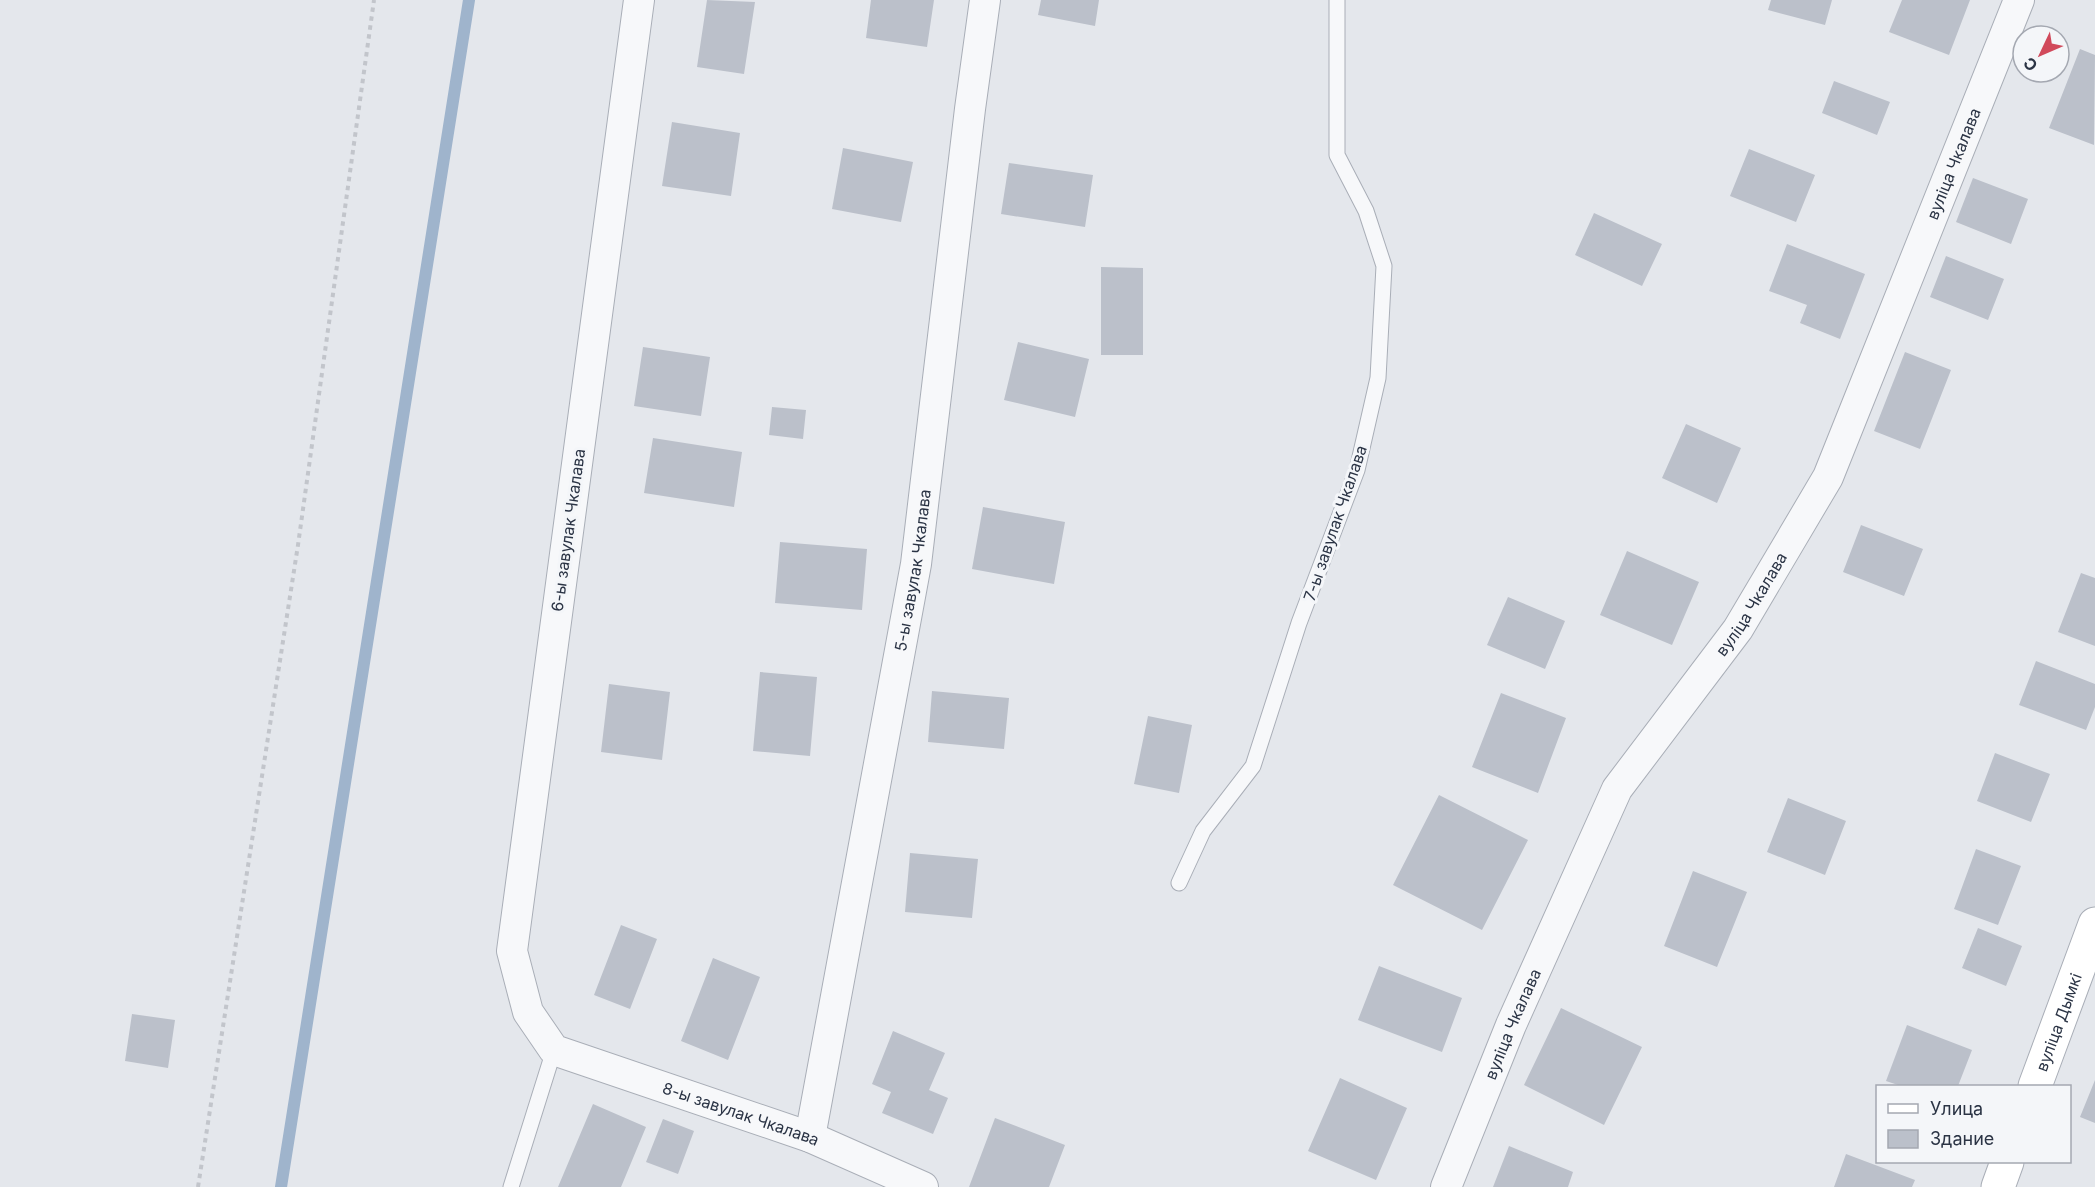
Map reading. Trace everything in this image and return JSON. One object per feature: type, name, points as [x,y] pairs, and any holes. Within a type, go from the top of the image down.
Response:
[{"type":"street","name":"6-ы завулак Чкалава","points":[[554,1050],[528,1012],[512,951],[639,0]]},
{"type":"street","name":"5-ы завулак Чкалава","points":[[810,1137],[916,564],[985,0]]},
{"type":"street","name":"вуліца Чкалава","points":[[1446,1187],[1511,1025],[1617,789],[1738,629],[1828,477],[2019,0]]},
{"type":"street","name":"вуліца Дымкі","points":[[2035,1085],[2095,924]]},
{"type":"street","name":"8-ы завулак Чкалава","points":[[554,1050],[810,1137],[923,1187]]},
{"type":"street","points":[[1998,1187],[2006,1163]]},
{"type":"lane","name":"7-ы завулак Чкалава","points":[[1179,883],[1203,831],[1253,766],[1299,622],[1357,470],[1378,378],[1384,266],[1366,211],[1337,154],[1337,0]]},
{"type":"lane","points":[[510,1187],[554,1050]]},
{"type":"path","points":[[198,1187],[298,545],[374,0]]},
{"type":"building","points":[[707,0],[755,2],[744,74],[697,67]]},
{"type":"building","points":[[871,0],[934,0],[927,47],[866,38]]},
{"type":"building","points":[[1041,0],[1099,0],[1095,26],[1038,15]]},
{"type":"building","points":[[1771,0],[1832,0],[1825,25],[1768,10]]},
{"type":"building","points":[[1902,0],[1970,0],[1949,55],[1889,32]]},
{"type":"building","points":[[2080,49],[2095,55],[2094,145],[2049,128],[2066,84],[2071,84],[2071,72]]},
{"type":"building","points":[[1834,81],[1890,102],[1877,135],[1822,113]]},
{"type":"building","points":[[672,122],[740,133],[731,196],[662,186]]},
{"type":"building","points":[[843,148],[913,162],[901,222],[832,209]]},
{"type":"building","points":[[1749,149],[1815,175],[1796,222],[1730,196]]},
{"type":"building","points":[[1009,163],[1093,175],[1085,227],[1001,214]]},
{"type":"building","points":[[1973,178],[2028,199],[2011,244],[1956,222]]},
{"type":"building","points":[[1594,213],[1662,244],[1642,286],[1575,255]]},
{"type":"building","points":[[1787,244],[1865,274],[1840,339],[1800,323],[1807,305],[1769,291]]},
{"type":"building","points":[[1946,256],[2004,279],[1988,320],[1930,297]]},
{"type":"building","points":[[1101,267],[1143,268],[1143,355],[1101,355]]},
{"type":"building","points":[[1018,342],[1089,359],[1075,417],[1004,400]]},
{"type":"building","points":[[643,347],[710,357],[701,416],[634,406]]},
{"type":"building","points":[[1905,352],[1951,370],[1920,449],[1874,431]]},
{"type":"building","points":[[772,407],[806,410],[803,439],[769,435]]},
{"type":"building","points":[[1686,424],[1741,448],[1717,503],[1662,478]]},
{"type":"building","points":[[653,438],[742,452],[734,507],[644,493]]},
{"type":"building","points":[[983,507],[1065,522],[1054,584],[972,569]]},
{"type":"building","points":[[1861,525],[1923,549],[1904,596],[1843,572]]},
{"type":"building","points":[[780,542],[867,549],[862,610],[775,603]]},
{"type":"building","points":[[1627,551],[1699,582],[1672,645],[1600,615]]},
{"type":"building","points":[[2081,573],[2095,578],[2095,646],[2058,632]]},
{"type":"building","points":[[1508,597],[1565,621],[1545,669],[1487,645]]},
{"type":"building","points":[[2036,661],[2095,684],[2095,707],[2086,730],[2019,705]]},
{"type":"building","points":[[760,672],[817,677],[810,756],[753,751]]},
{"type":"building","points":[[609,684],[670,692],[662,760],[601,752]]},
{"type":"building","points":[[932,691],[1009,698],[1004,749],[928,742]]},
{"type":"building","points":[[1501,693],[1566,718],[1538,793],[1472,767]]},
{"type":"building","points":[[1148,716],[1192,725],[1179,793],[1134,784]]},
{"type":"building","points":[[1995,753],[2050,774],[2031,822],[1977,801]]},
{"type":"building","points":[[1439,795],[1528,840],[1482,930],[1393,885]]},
{"type":"building","points":[[1788,798],[1846,821],[1825,875],[1767,852]]},
{"type":"building","points":[[1976,849],[2021,866],[1998,925],[1954,909]]},
{"type":"building","points":[[910,853],[978,859],[972,918],[905,912]]},
{"type":"building","points":[[1693,871],[1747,892],[1717,967],[1664,946]]},
{"type":"building","points":[[621,925],[657,939],[630,1009],[594,995]]},
{"type":"building","points":[[1978,928],[2022,946],[2006,986],[1962,968]]},
{"type":"building","points":[[713,958],[760,977],[728,1060],[681,1041]]},
{"type":"building","points":[[1379,966],[1462,998],[1442,1052],[1358,1020]]},
{"type":"building","points":[[1561,1008],[1642,1047],[1604,1125],[1524,1085]]},
{"type":"building","points":[[132,1014],[175,1020],[168,1068],[125,1061]]},
{"type":"building","points":[[1907,1025],[1972,1050],[1958,1085],[1898,1085],[1886,1081]]},
{"type":"building","points":[[893,1031],[945,1053],[929,1090],[948,1098],[933,1134],[882,1113],[891,1092],[872,1084]]},
{"type":"building","points":[[1340,1078],[1407,1108],[1376,1180],[1308,1151]]},
{"type":"building","points":[[2095,1080],[2095,1123],[2080,1117]]},
{"type":"building","points":[[593,1104],[646,1127],[621,1187],[558,1187]]},
{"type":"building","points":[[995,1118],[1065,1145],[1049,1187],[969,1187]]},
{"type":"building","points":[[663,1119],[694,1131],[678,1174],[646,1162]]},
{"type":"building","points":[[1509,1146],[1573,1172],[1568,1187],[1493,1187]]},
{"type":"building","points":[[1846,1154],[1915,1180],[1912,1187],[1834,1187]]},
{"type":"waterway","points":[[281,1187],[469,0]]}]
